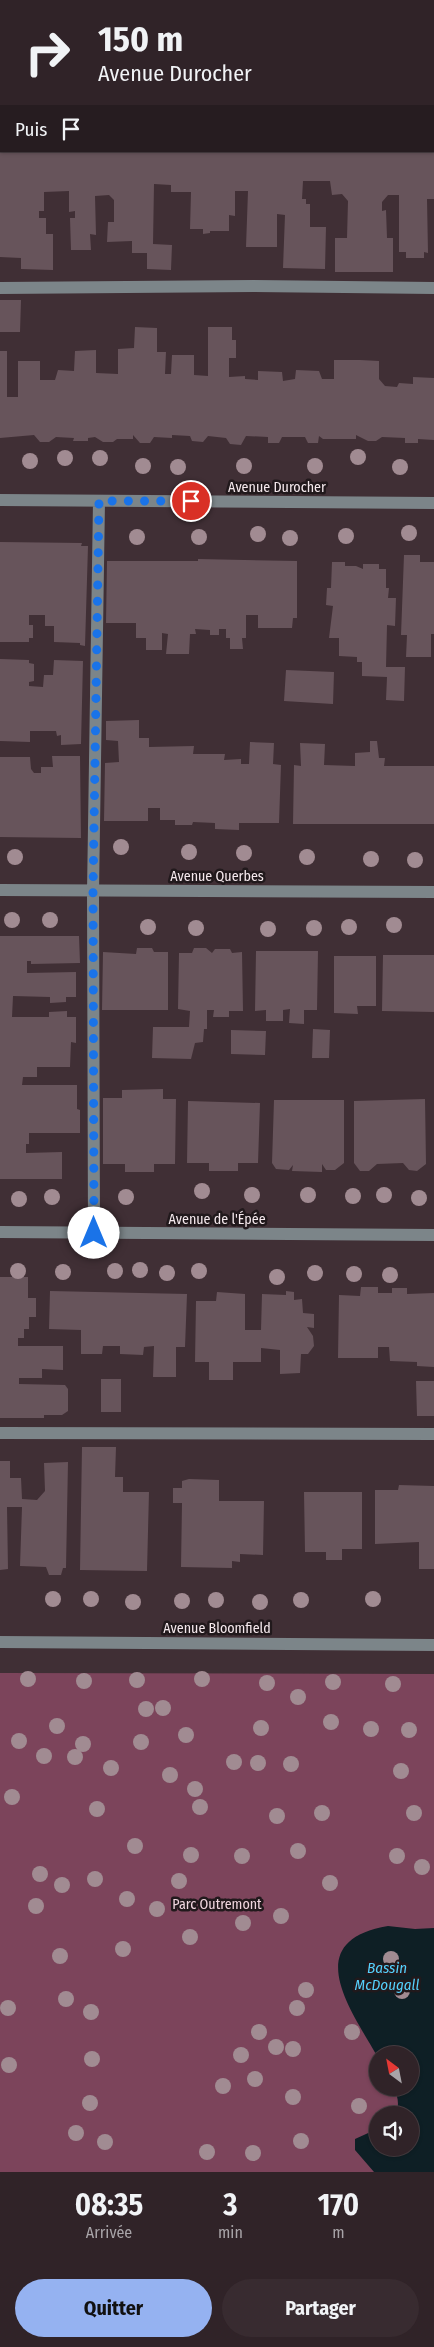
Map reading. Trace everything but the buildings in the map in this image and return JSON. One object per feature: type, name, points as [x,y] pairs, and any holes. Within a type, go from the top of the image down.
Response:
[{"type":"street","points":[[0,288],[253,286],[434,288]]},
{"type":"street","name":"Avenue Durocher","points":[[0,500],[434,503]]},
{"type":"street","points":[[94,1233],[93,892],[99,501]]},
{"type":"street","name":"Avenue Querbes","points":[[0,890],[93,892],[434,892]]},
{"type":"street","name":"Avenue de l'Épée","points":[[0,1232],[434,1235]]},
{"type":"street","points":[[0,1433],[434,1434]]},
{"type":"street","name":"Avenue Bloomfield","points":[[0,1642],[434,1645]]},
{"type":"green space","name":"Parc Outremont","points":[[0,1673],[434,1674],[434,2172],[0,2172]]},
{"type":"water","name":"Bassin McDougall","points":[[388,1926],[415,1929],[434,1928],[434,2172],[374,2172],[355,2150],[355,2139],[369,2133],[369,2156],[419,2156],[419,2106],[398,2106],[397,2096],[419,2096],[419,2046],[371,2046],[355,2018],[339,1979],[339,1962],[345,1946],[361,1934]]},
{"type":"route","points":[[94,1233],[93,892],[99,501],[191,501]]}]
